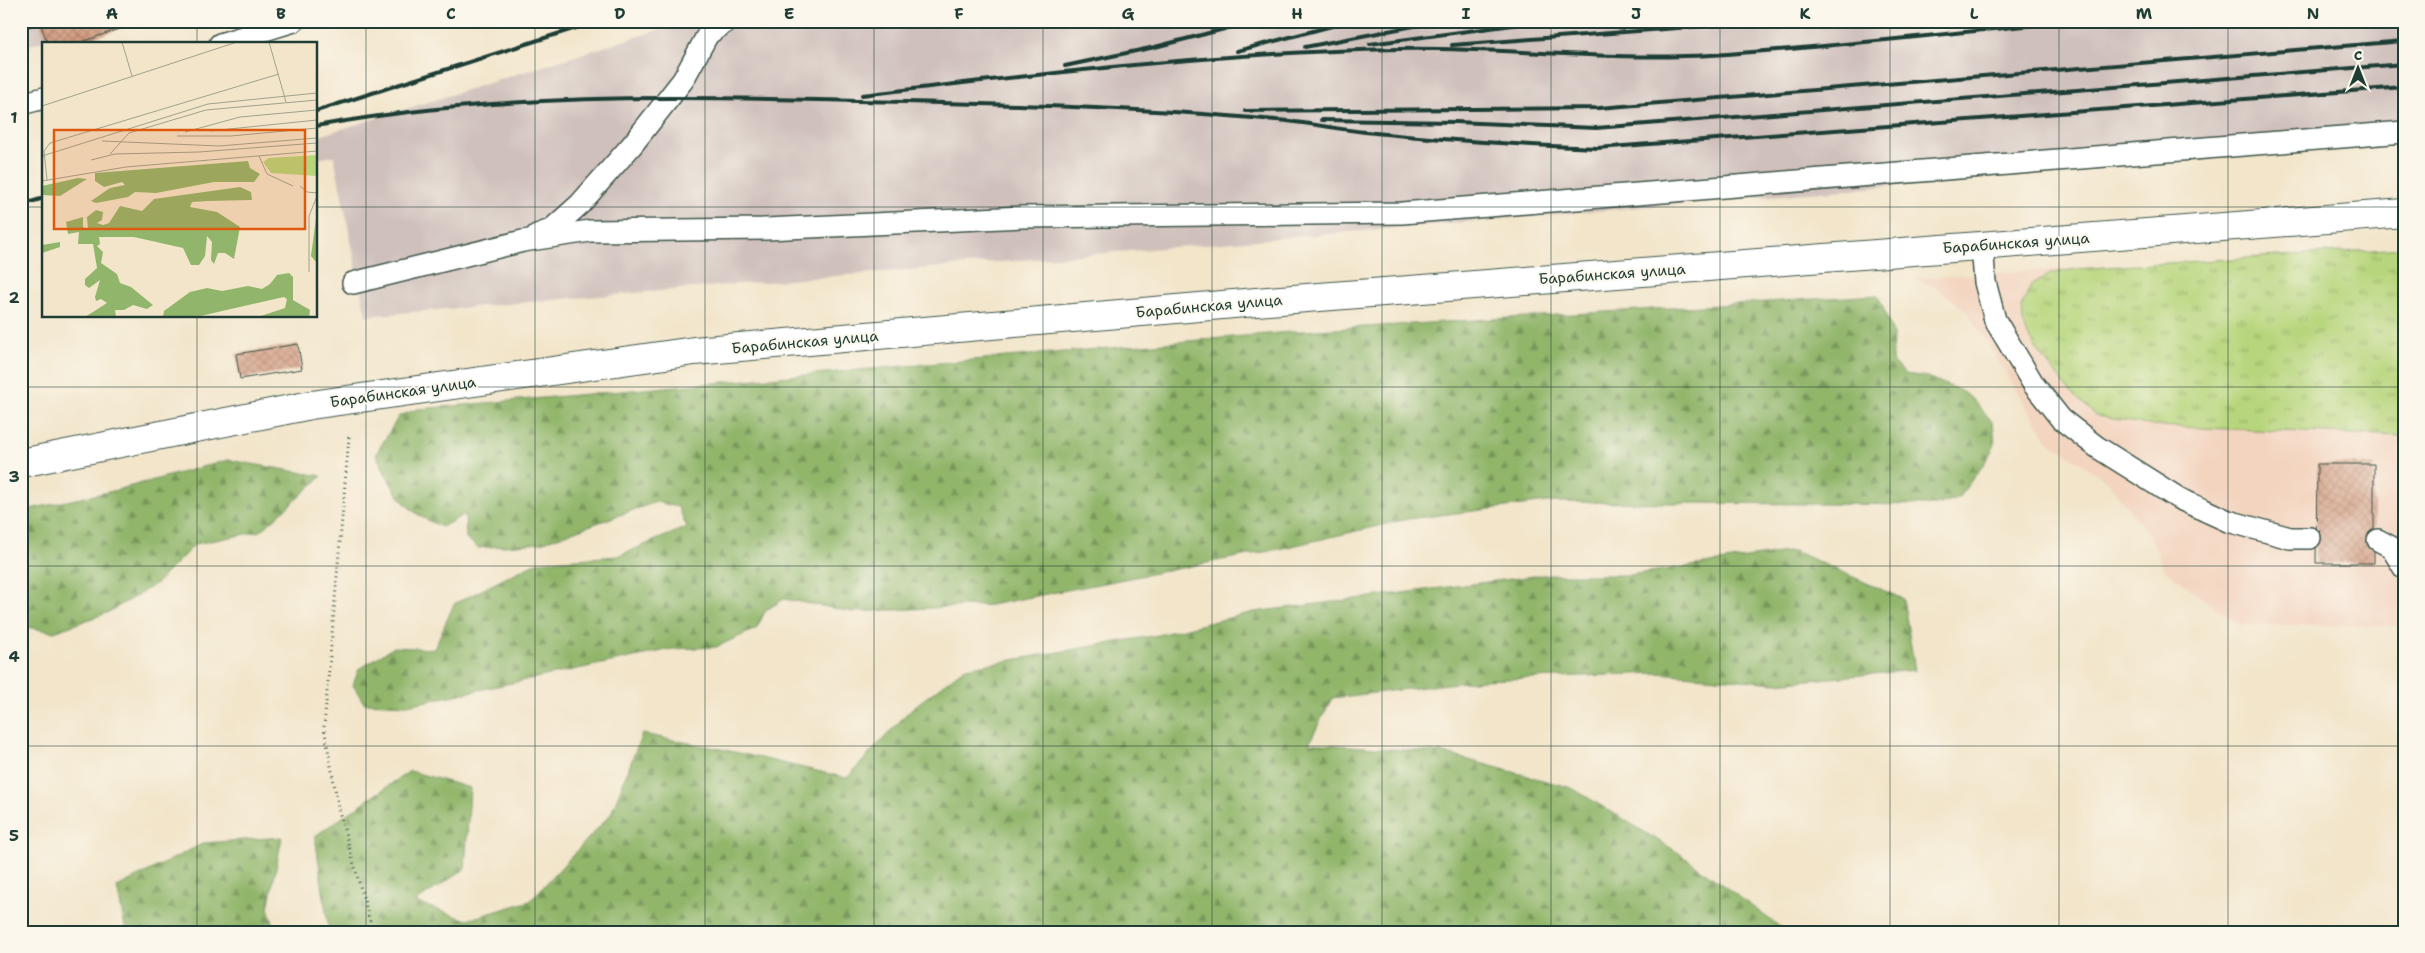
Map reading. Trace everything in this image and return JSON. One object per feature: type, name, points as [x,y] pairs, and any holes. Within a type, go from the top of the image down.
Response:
[{"type":"main road","name":"Барабинская улица","points":[[21,463],[311,405],[694,351],[1268,300],[2404,213]]},
{"type":"lane","points":[[226,42],[294,21]]},
{"type":"lane","points":[[523,241],[551,230],[580,204],[632,145],[683,80],[708,34],[727,21]]},
{"type":"lane","points":[[21,104],[42,99]]},
{"type":"lane","points":[[352,283],[523,241],[590,231],[766,229],[1023,217],[1402,213],[2404,132]]},
{"type":"lane","points":[[1982,246],[1985,282],[1995,320],[2034,385],[2061,420],[2097,447],[2178,498],[2228,521],[2290,538],[2310,538]]},
{"type":"lane","points":[[2378,540],[2391,547],[2404,568]]},
{"type":"path","points":[[349,437],[324,727],[339,811],[374,932]]},
{"type":"shaded area","points":[[21,21],[125,21],[127,26],[82,42],[47,42],[46,40],[21,48]]},
{"type":"shaded area","points":[[687,21],[2404,21],[2404,142],[366,316],[334,156],[318,159],[318,136]]},
{"type":"shaded area","points":[[2404,248],[2404,626],[2242,625],[2225,615],[2165,570],[2151,538],[2107,481],[2048,441],[1967,311],[1935,287],[1914,278]]},
{"type":"green space","points":[[2404,248],[2404,436],[2154,426],[2097,416],[2070,392],[2030,340],[2023,322],[2022,305],[2032,284],[2051,274],[2075,269]]},
{"type":"green space","points":[[1878,295],[1893,333],[1892,360],[1905,374],[1927,377],[1966,393],[1993,422],[1995,445],[1984,464],[1958,498],[1937,505],[1547,502],[1408,519],[1279,549],[990,605],[853,612],[784,599],[766,610],[756,629],[716,647],[672,649],[408,705],[364,703],[353,685],[359,669],[394,647],[434,649],[454,604],[537,562],[618,556],[687,527],[678,507],[656,502],[541,543],[478,548],[466,538],[465,514],[442,527],[417,514],[408,506],[394,489],[376,454],[399,416],[418,409],[1301,331]]},
{"type":"green space","points":[[228,460],[322,476],[261,531],[195,544],[157,583],[109,612],[54,632],[21,626],[21,511],[113,491]]},
{"type":"green space","points":[[1794,551],[1903,599],[1915,670],[1777,683],[1658,673],[1482,680],[1332,698],[1309,743],[1443,753],[1572,788],[1679,853],[1787,932],[329,932],[315,836],[410,771],[470,788],[465,869],[415,902],[467,920],[530,901],[611,814],[642,734],[726,750],[847,778],[911,709],[965,668],[1158,635],[1254,612],[1542,575],[1629,575]]},
{"type":"green space","points":[[282,837],[268,908],[276,932],[126,932],[117,887],[204,843]]},
{"type":"building","points":[[21,21],[125,21],[127,26],[82,42],[47,42],[40,23],[23,29]]},
{"type":"building","points":[[298,344],[302,369],[240,379],[236,354]]},
{"type":"building","points":[[2317,464],[2374,464],[2374,563],[2316,563]]},
{"type":"railway","points":[[318,110],[598,21]]},
{"type":"railway","points":[[1065,66],[1155,47],[1255,21]]},
{"type":"railway","points":[[1237,51],[1351,21]]},
{"type":"railway","points":[[1305,47],[1440,21]]},
{"type":"railway","points":[[1370,44],[1544,21]]},
{"type":"railway","points":[[1452,45],[1771,21]]},
{"type":"railway","points":[[862,95],[1130,65],[1264,54],[1438,49],[1633,56],[1711,55],[1849,44],[2078,21]]},
{"type":"railway","points":[[1245,111],[1599,108],[2404,41]]},
{"type":"railway","points":[[1321,120],[1455,122],[1596,128],[2404,64]]},
{"type":"railway","points":[[318,126],[450,107],[518,102],[653,98],[789,99],[1014,105],[1171,112],[1287,121],[1354,131],[1423,137],[1597,148],[2404,87]]},
{"type":"railway","points":[[21,205],[42,199]]}]
